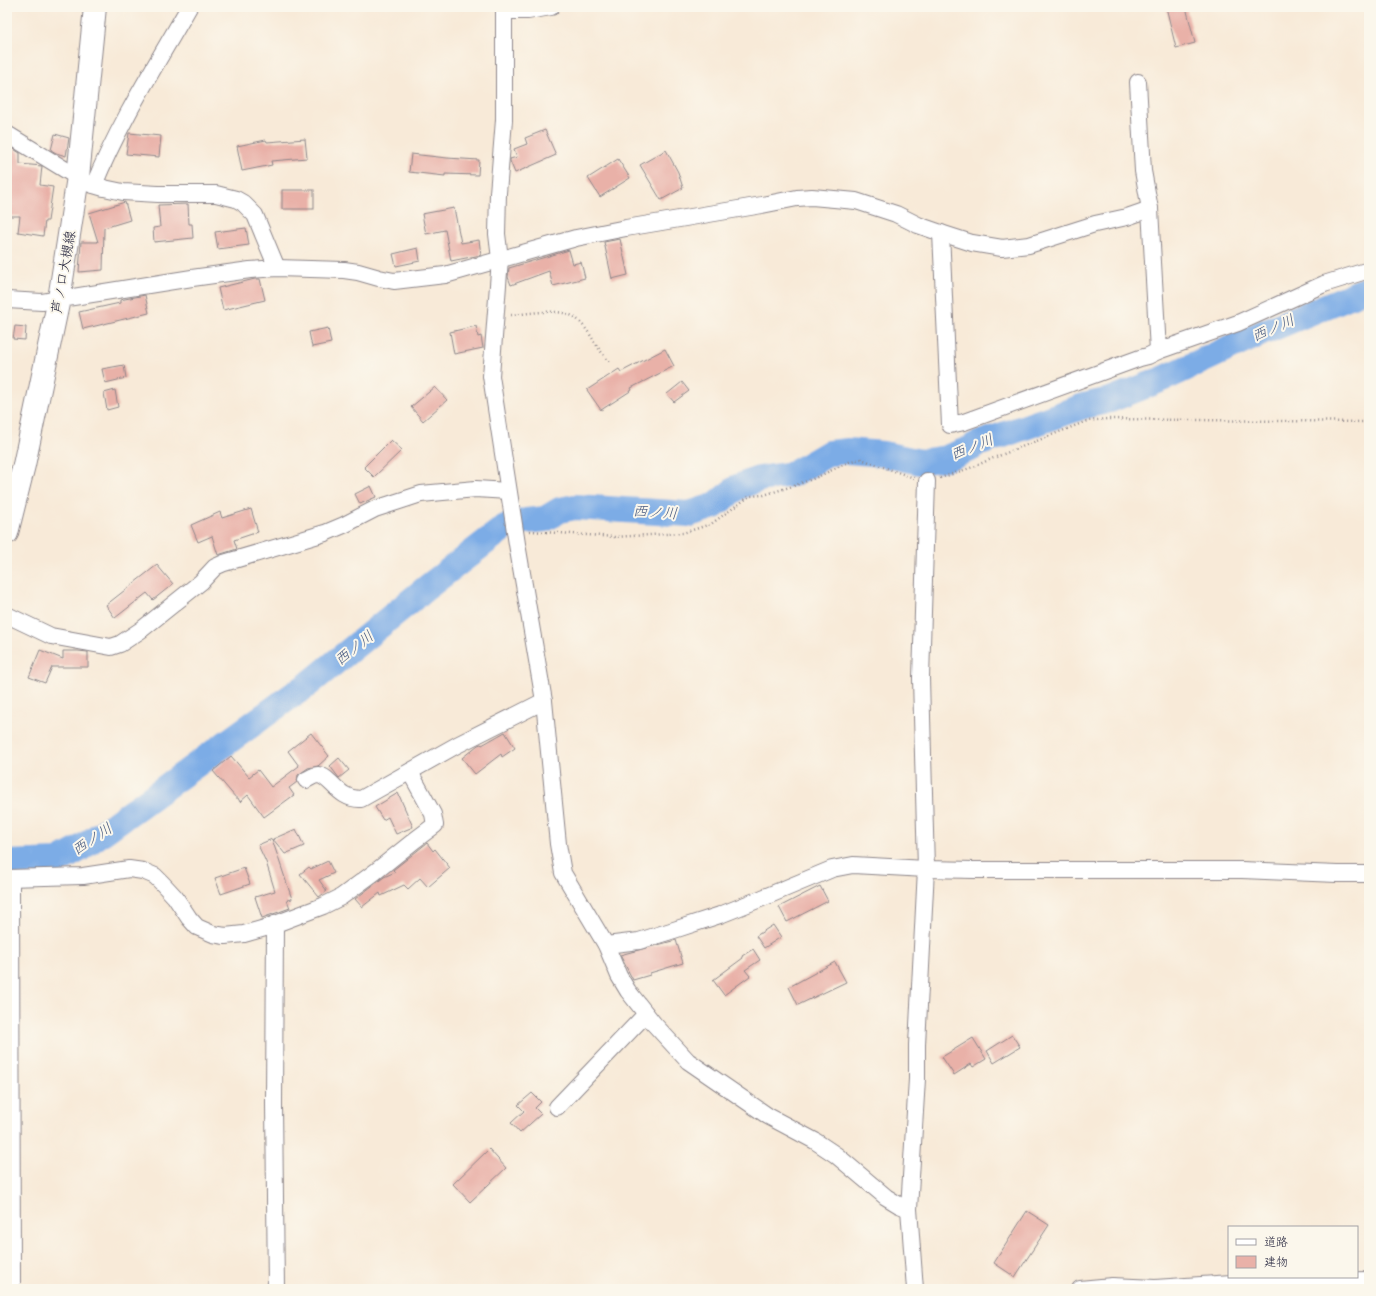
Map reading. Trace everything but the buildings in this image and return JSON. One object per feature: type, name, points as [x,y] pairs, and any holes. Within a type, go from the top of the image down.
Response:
[{"type":"main road","name":"芦ノ口大槻線","points":[[7,533],[24,465],[59,299],[86,181],[95,7]]},
{"type":"street","points":[[86,181],[104,161],[189,7]]},
{"type":"street","points":[[551,7],[528,11],[504,9],[504,120],[498,193],[497,234],[500,259],[491,376],[508,491],[544,702],[558,844],[563,873],[606,945],[619,976],[646,1014],[688,1062],[768,1116],[815,1141],[836,1155],[886,1197],[899,1205],[910,1209]]},
{"type":"street","points":[[1138,82],[1144,171],[1150,210],[1158,351]]},
{"type":"street","points":[[7,134],[86,181],[123,192],[158,194],[216,194],[243,202],[255,215],[276,268]]},
{"type":"street","points":[[7,300],[42,302],[192,278],[276,268],[344,270],[394,281],[445,275],[576,238],[612,230],[797,198],[812,197],[856,201],[896,214],[918,225],[941,233],[972,242],[1002,248],[1029,245],[1095,224],[1150,210]]},
{"type":"street","points":[[941,233],[950,425],[964,422],[1238,323],[1259,312],[1324,284],[1369,270]]},
{"type":"street","points":[[915,1289],[910,1209],[926,869],[921,678],[927,481]]},
{"type":"street","points":[[7,615],[51,636],[111,647],[120,644],[141,630],[201,582],[215,567],[224,563],[325,533],[344,526],[375,510],[420,494],[476,490],[508,491]]},
{"type":"street","points":[[306,780],[317,775],[323,776],[346,796],[353,799],[360,799],[457,745],[544,702]]},
{"type":"street","points":[[12,1289],[9,878],[83,876],[129,869],[143,871],[155,876],[162,883],[189,918],[198,927],[213,934],[225,936],[244,934],[323,906],[340,897],[370,876],[435,825],[433,814],[410,772]]},
{"type":"street","points":[[606,945],[639,941],[720,915],[832,869],[853,865],[926,869],[1242,870],[1369,874]]},
{"type":"street","points":[[274,924],[276,1289]]},
{"type":"street","points":[[557,1107],[646,1014]]},
{"type":"street","points":[[1080,1289],[1112,1286],[1155,1288],[1232,1283],[1353,1284],[1369,1280]]},
{"type":"path","points":[[496,316],[554,312],[565,313],[578,320],[610,362]]},
{"type":"path","points":[[514,524],[615,537],[683,533],[711,524],[750,496],[764,495],[796,485],[851,461],[861,459],[907,476],[927,481],[946,477],[973,467],[991,458],[1087,421],[1107,419],[1369,422]]},
{"type":"waterway","name":"西ノ川","points":[[7,863],[58,861],[80,849],[305,687],[425,589],[505,527],[526,521],[545,519],[560,510],[575,507],[689,514],[714,506],[738,487],[759,479],[793,474],[829,453],[848,451],[883,454],[920,462],[946,458],[972,448],[975,445],[1084,406],[1110,400],[1163,379],[1264,332],[1369,288]]}]
